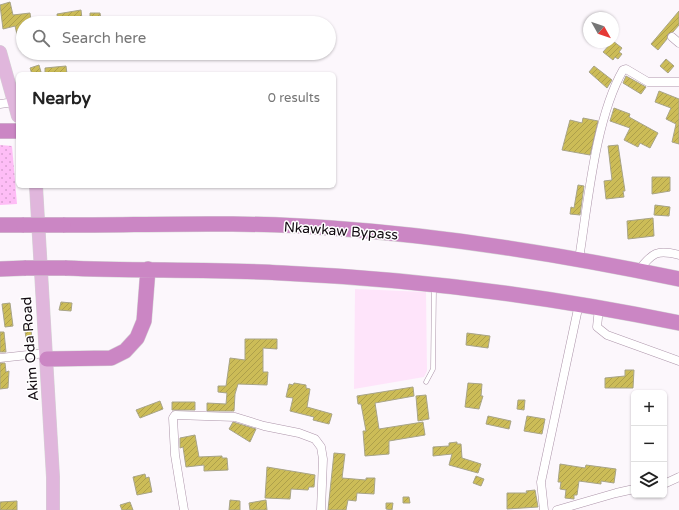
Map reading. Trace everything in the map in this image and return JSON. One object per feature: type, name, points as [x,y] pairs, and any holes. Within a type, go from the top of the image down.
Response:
[{"type":"highway","points":[[0,131],[16,131]]},
{"type":"highway","name":"Nkawkaw Bypass","points":[[0,225],[168,223],[330,228],[480,244],[579,259],[679,279]]},
{"type":"highway","points":[[0,268],[148,269],[283,273],[433,284],[579,304],[679,323]]},
{"type":"highway","points":[[46,356],[111,358],[125,351],[137,338],[144,321],[148,269]]},
{"type":"main road","points":[[0,52],[16,109]]},
{"type":"main road","name":"Akim Oda Road","points":[[36,188],[53,477],[53,510]]},
{"type":"street","points":[[672,37],[679,43]]},
{"type":"street","points":[[579,259],[600,137],[608,103],[619,77],[623,70],[626,69],[648,82],[679,82]]},
{"type":"street","points":[[0,104],[14,102]]},
{"type":"street","points":[[639,270],[658,252],[665,251],[679,255]]},
{"type":"street","points":[[544,510],[541,482],[579,304]]},
{"type":"street","points":[[599,308],[597,327],[607,335],[679,360]]},
{"type":"street","points":[[0,358],[46,356]]},
{"type":"street","points":[[184,510],[175,455],[173,418],[175,415],[235,417],[264,426],[299,433],[315,439],[321,447],[323,459],[321,510]]},
{"type":"street","points":[[667,483],[679,478]]},
{"type":"street","points":[[557,510],[631,490]]},
{"type":"lane","points":[[426,382],[433,369],[433,284]]},
{"type":"shaded area","points":[[0,145],[12,146],[17,204],[0,205]]},
{"type":"shaded area","points":[[355,289],[426,292],[427,371],[424,377],[354,389]]},
{"type":"building","points":[[10,2],[13,15],[30,13],[30,16],[16,16],[16,30],[15,26],[3,29],[0,5]]},
{"type":"building","points":[[81,10],[82,16],[57,16],[57,14]]},
{"type":"building","points":[[679,11],[679,25],[673,32],[668,34],[667,39],[658,50],[651,44]]},
{"type":"building","points":[[90,13],[100,13],[100,16],[90,16]]},
{"type":"building","points":[[619,46],[622,48],[619,52],[622,54],[618,59],[615,57],[613,60],[603,52],[607,48],[619,48]]},
{"type":"building","points":[[666,59],[674,66],[668,73],[660,66]]},
{"type":"building","points":[[39,65],[41,72],[31,72],[30,68]]},
{"type":"building","points":[[66,66],[67,72],[45,72],[45,68]]},
{"type":"building","points":[[594,66],[612,80],[607,88],[589,72]]},
{"type":"building","points":[[626,76],[646,87],[641,94],[623,83]]},
{"type":"building","points":[[659,91],[679,99],[679,144],[672,142],[676,124],[666,119],[671,108],[655,102]]},
{"type":"building","points":[[614,108],[630,114],[629,117],[658,133],[650,148],[640,143],[638,147],[624,140],[630,128],[610,121]]},
{"type":"building","points":[[583,118],[598,121],[590,155],[562,150],[570,120],[582,123]]},
{"type":"building","points":[[618,145],[625,191],[623,191],[624,197],[606,199],[604,181],[612,180],[608,146]]},
{"type":"building","points":[[652,177],[670,177],[670,191],[652,194]]},
{"type":"building","points":[[578,185],[584,186],[580,215],[570,214],[571,207],[574,208]]},
{"type":"building","points":[[655,205],[670,207],[669,216],[654,215]]},
{"type":"building","points":[[653,218],[654,236],[628,239],[627,221]]},
{"type":"building","points":[[61,302],[72,303],[71,311],[59,310]]},
{"type":"building","points":[[10,303],[13,326],[5,327],[2,304]]},
{"type":"building","points":[[30,323],[32,338],[26,338],[24,324]]},
{"type":"building","points":[[0,332],[4,332],[6,352],[0,352]]},
{"type":"building","points":[[467,333],[490,336],[488,348],[466,345]]},
{"type":"building","points":[[245,339],[277,339],[277,349],[263,348],[263,372],[268,372],[267,385],[238,384],[235,394],[234,411],[207,411],[207,403],[226,404],[227,393],[218,392],[218,386],[226,386],[230,358],[245,360]]},
{"type":"building","points":[[0,363],[5,363],[6,372],[9,371],[8,388],[0,389]]},
{"type":"building","points":[[625,370],[634,370],[633,388],[605,388],[605,378],[625,376]]},
{"type":"building","points":[[294,383],[306,385],[306,388],[310,389],[307,407],[332,414],[329,424],[313,420],[314,417],[290,411],[293,398],[286,397],[289,384],[293,385]]},
{"type":"building","points":[[468,383],[482,384],[481,396],[483,396],[479,409],[465,407]]},
{"type":"building","points":[[413,387],[414,396],[375,403],[379,429],[423,422],[425,435],[389,441],[389,454],[365,456],[363,431],[366,431],[361,404],[358,404],[357,396]]},
{"type":"building","points":[[426,395],[429,419],[418,421],[416,396]]},
{"type":"building","points":[[518,400],[525,400],[524,410],[517,409]]},
{"type":"building","points":[[160,401],[163,409],[140,418],[136,410]]},
{"type":"building","points":[[172,402],[195,402],[195,410],[172,410]]},
{"type":"building","points":[[488,416],[511,421],[509,429],[486,424]]},
{"type":"building","points":[[527,416],[545,419],[542,434],[524,431]]},
{"type":"building","points":[[233,422],[256,429],[250,442],[229,429]]},
{"type":"building","points":[[195,435],[199,457],[222,456],[222,458],[227,458],[228,470],[204,471],[204,465],[186,467],[183,447],[180,448],[180,438]]},
{"type":"building","points":[[457,442],[457,444],[461,444],[462,458],[481,464],[478,473],[449,465],[452,454],[433,456],[433,447],[449,446],[449,443]]},
{"type":"building","points":[[334,453],[345,454],[342,478],[366,480],[366,478],[375,478],[374,494],[357,493],[356,501],[348,500],[346,510],[328,510]]},
{"type":"building","points":[[560,464],[585,468],[586,465],[616,469],[614,483],[601,481],[601,484],[579,481],[577,495],[574,495],[574,499],[565,498],[566,490],[560,489],[561,482],[558,482]]},
{"type":"building","points":[[267,467],[315,475],[314,487],[309,487],[308,490],[291,489],[290,499],[265,498]]},
{"type":"building","points":[[145,474],[146,478],[149,477],[152,492],[137,495],[133,477]]},
{"type":"building","points":[[476,476],[484,479],[481,486],[473,483]]},
{"type":"building","points":[[535,490],[538,507],[507,509],[507,493],[527,493],[526,491]]},
{"type":"building","points":[[403,497],[409,497],[410,503],[403,503]]},
{"type":"building","points":[[230,500],[240,501],[240,510],[229,510]]},
{"type":"building","points":[[266,500],[267,510],[250,510],[249,503]]},
{"type":"building","points":[[17,501],[17,510],[0,510],[0,502]]},
{"type":"building","points":[[130,502],[133,510],[122,510],[120,505]]},
{"type":"building","points":[[386,503],[393,503],[392,510],[386,509]]}]
